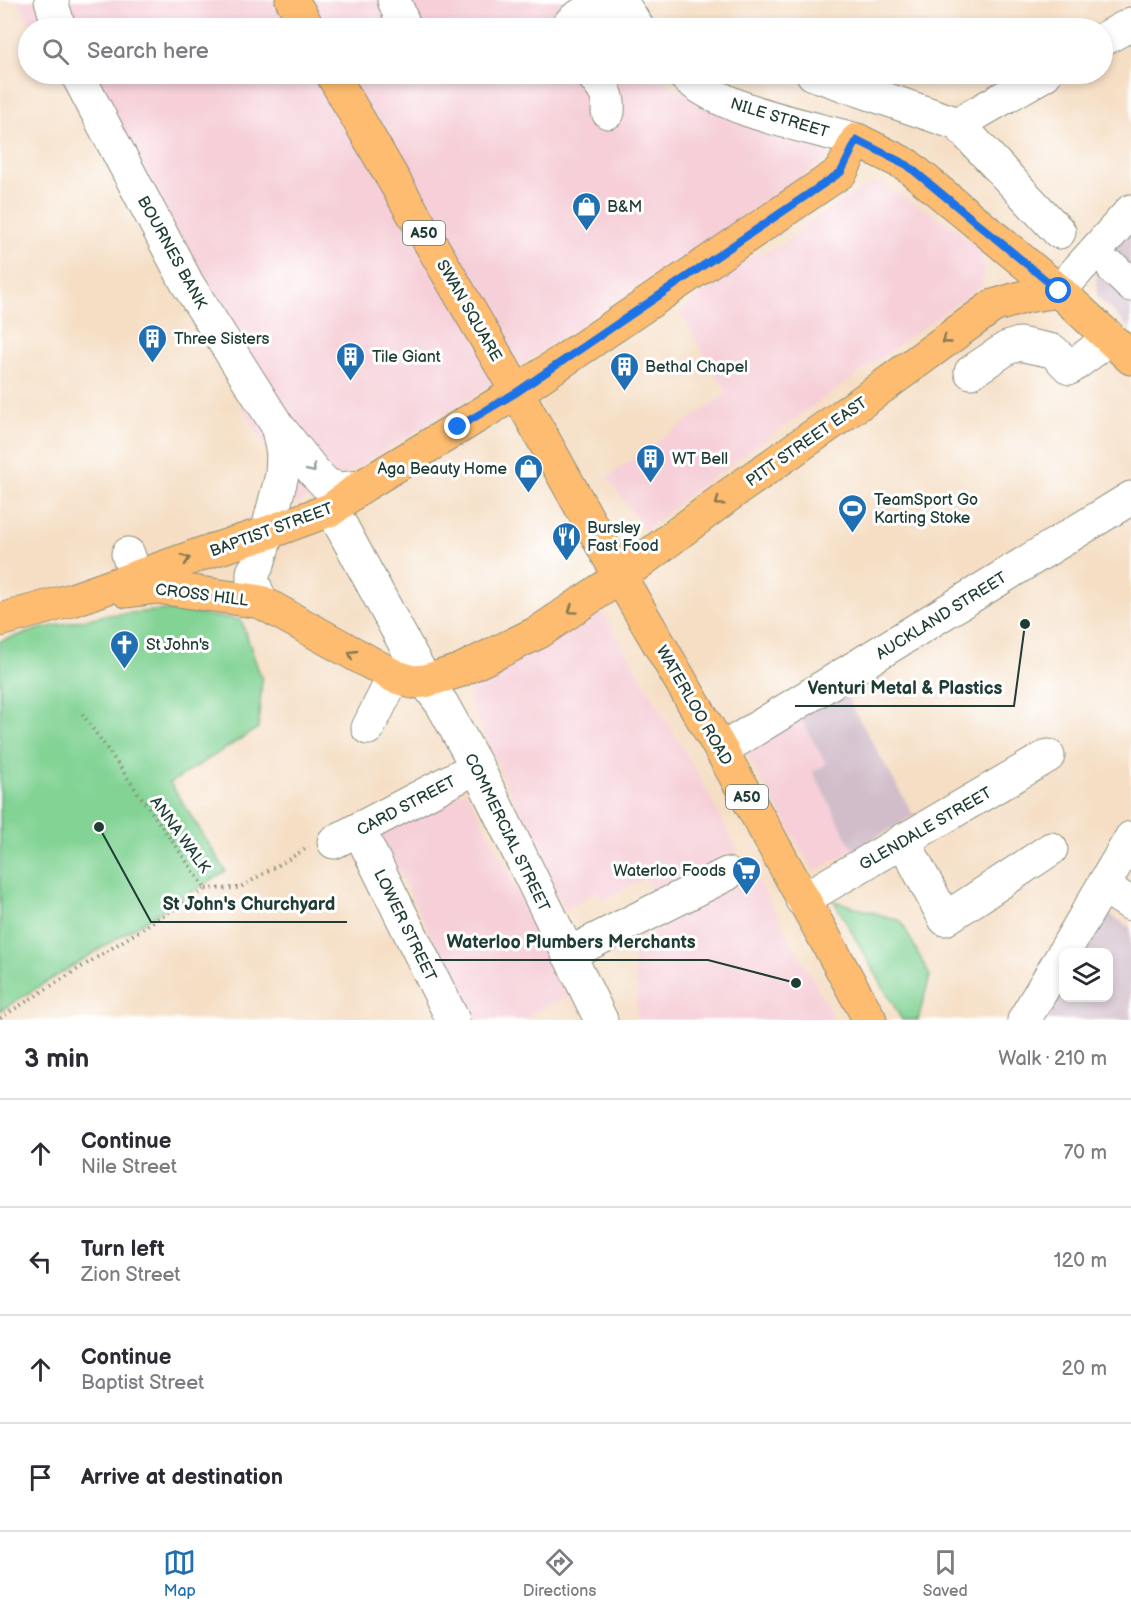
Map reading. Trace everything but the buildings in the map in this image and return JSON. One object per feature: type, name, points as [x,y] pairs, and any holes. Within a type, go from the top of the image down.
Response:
[{"type":"main road","points":[[292,0],[302,18]]},
{"type":"main road","name":"SWAN SQUARE","points":[[338,84],[517,392]]},
{"type":"main road","name":"BAPTIST STREET","points":[[72,600],[132,565],[267,533],[332,509],[361,487],[517,392],[841,172],[857,140]]},
{"type":"main road","name":"NILE STREET","points":[[857,140],[907,165],[1059,291],[1119,347]]},
{"type":"main road","name":"PITT STREET EAST","points":[[993,306],[1006,285],[1012,252]]},
{"type":"main road","name":"PITT STREET EAST","points":[[410,678],[459,671],[539,632],[620,577],[729,495],[993,306],[1027,296],[1059,291]]},
{"type":"main road","name":"WATERLOO ROAD","points":[[517,392],[620,577],[721,750],[870,1020]]},
{"type":"main road","name":"CROSS HILL","points":[[72,600],[157,586],[261,602],[410,678]]},
{"type":"main road","points":[[0,620],[72,600]]},
{"type":"street","points":[[51,0],[56,18]]},
{"type":"street","points":[[394,0],[401,18]]},
{"type":"street","points":[[578,18],[613,0]]},
{"type":"street","points":[[620,0],[632,18]]},
{"type":"street","name":"BOURNES BANK","points":[[82,84],[187,283],[277,425],[327,485],[341,489],[361,487]]},
{"type":"street","points":[[599,84],[609,101],[608,112]]},
{"type":"street","name":"NILE STREET","points":[[696,84],[708,93],[735,106],[857,140]]},
{"type":"street","points":[[842,84],[958,124],[1059,232]]},
{"type":"street","points":[[958,124],[1028,84]]},
{"type":"street","points":[[1059,291],[1131,211]]},
{"type":"street","points":[[971,372],[1006,348],[1019,344],[1053,351],[1070,368],[1093,351],[1119,347]]},
{"type":"street","name":"BOURNES BANK","points":[[267,533],[282,475],[283,453],[277,425]]},
{"type":"street","name":"AUCKLAND STREET","points":[[721,750],[1131,498]]},
{"type":"street","name":"COMMERCIAL STREET","points":[[332,509],[410,678],[442,704],[477,767],[568,954],[593,1017]]},
{"type":"street","name":"CROSS HILL","points":[[261,602],[253,582],[253,572],[258,564],[267,533]]},
{"type":"street","points":[[368,728],[410,678]]},
{"type":"street","name":"GLENDALE STREET","points":[[802,900],[1048,756]]},
{"type":"street","name":"CARD STREET","points":[[347,836],[477,767]]},
{"type":"street","name":"LOWER STREET","points":[[347,836],[453,1020]]},
{"type":"street","points":[[1067,948],[1131,838]]},
{"type":"street","points":[[903,840],[945,919],[1051,849]]},
{"type":"street","points":[[568,954],[727,874]]},
{"type":"street","points":[[1102,886],[1131,904]]},
{"type":"street","points":[[1024,1020],[1059,961]]},
{"type":"path","name":"ANNA WALK","points":[[0,1018],[206,889],[81,712]]},
{"type":"path","points":[[206,889],[239,888],[321,840],[347,836]]},
{"type":"shaded area","points":[[17,0],[503,0],[504,2],[509,0],[613,0],[625,18],[27,18]]},
{"type":"shaded area","points":[[64,84],[669,84],[672,88],[841,150],[479,393],[297,505]]},
{"type":"shaded area","points":[[877,182],[955,227],[979,249],[985,266],[981,286],[695,490],[645,530],[607,477],[727,393],[679,311],[752,256],[784,244],[808,222],[864,187]]},
{"type":"shaded area","points":[[1131,231],[1131,329],[1097,297],[1096,268]]},
{"type":"shaded area","points":[[603,612],[701,780],[738,852],[655,897],[646,878],[602,900],[598,890],[564,911],[469,701],[473,683]]},
{"type":"shaded area","points":[[842,689],[914,816],[853,850],[813,772],[826,764],[799,715]]},
{"type":"shaded area","points":[[799,715],[826,764],[813,772],[853,850],[814,872],[743,747]]},
{"type":"shaded area","points":[[467,791],[570,994],[522,1020],[473,1020],[380,834]]},
{"type":"shaded area","points":[[755,875],[835,1020],[637,1020],[637,988],[631,944]]},
{"type":"shaded area","points":[[1101,909],[1131,928],[1131,1020],[1039,1020],[1059,983],[1059,1002],[1113,1002],[1113,948],[1079,948]]},
{"type":"green space","points":[[169,610],[241,620],[262,680],[258,728],[170,783],[226,871],[0,1011],[0,641],[40,629],[106,615]]},
{"type":"green space","points":[[834,901],[901,921],[930,976],[918,1020],[902,1020]]},
{"type":"place","name":"B&M","points":[[586,232]]},
{"type":"place","name":"Three Sisters","points":[[153,364]]},
{"type":"place","name":"Tile Giant","points":[[351,382]]},
{"type":"place","name":"Bethal Chapel","points":[[624,392]]},
{"type":"place","name":"WT Bell","points":[[651,484]]},
{"type":"place","name":"Aga Beauty Home","points":[[528,494]]},
{"type":"place","name":"TeamSport Go Karting Stoke","points":[[853,534]]},
{"type":"place","name":"Bursley Fast Food","points":[[566,562]]},
{"type":"place","name":"Venturi Metal & Plastics","points":[[1025,624]]},
{"type":"place","name":"St John's","points":[[125,670]]},
{"type":"place","name":"St John's Churchyard","points":[[99,827]]},
{"type":"place","name":"Waterloo Foods","points":[[747,896]]},
{"type":"place","name":"Waterloo Plumbers Merchants","points":[[796,983]]},
{"type":"route","points":[[458,427],[517,392],[841,172],[857,140],[907,165],[1059,291]]}]
